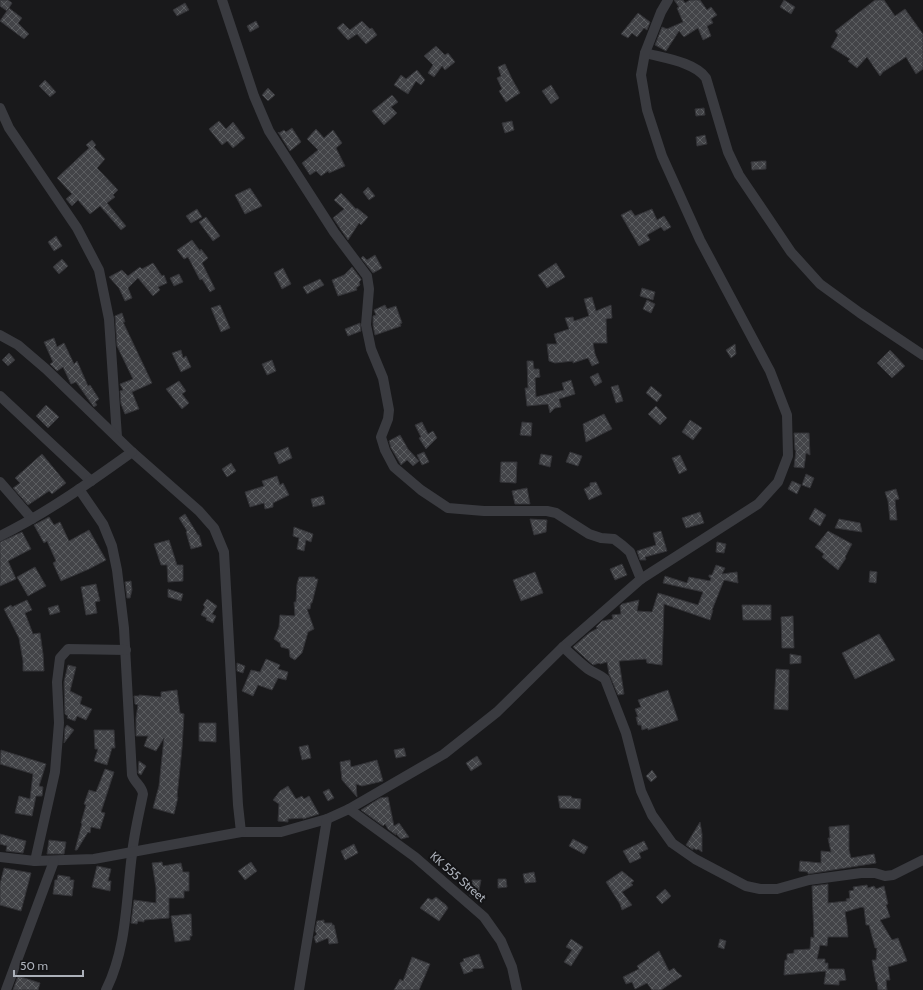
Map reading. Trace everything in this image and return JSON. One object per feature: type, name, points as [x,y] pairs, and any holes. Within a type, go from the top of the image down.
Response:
[{"type":"street","points":[[222,0],[254,96],[269,131],[334,232],[367,276],[369,288],[366,325],[371,349],[383,378],[389,410],[388,419],[381,437],[385,450],[394,467],[421,490],[448,508],[484,511],[547,511],[556,513],[589,534],[614,540],[622,545],[630,552],[641,580]]},
{"type":"street","points":[[0,857],[35,861],[94,860],[241,832],[281,832],[327,819],[349,809],[444,754],[497,712],[563,646],[641,580],[758,504],[778,482],[788,456],[787,416],[770,371],[700,240],[662,156],[646,103],[641,75],[644,53],[661,12],[668,0]]},
{"type":"street","points":[[644,53],[687,65],[702,73],[706,78],[728,152],[739,175],[791,252],[820,284],[923,355]]},
{"type":"street","points":[[0,108],[10,128],[77,228],[99,270],[109,319],[117,437]]},
{"type":"street","points":[[0,335],[18,345],[29,354],[132,452],[199,511],[214,528],[224,552],[238,805],[241,832]]},
{"type":"street","points":[[0,396],[91,481]]},
{"type":"street","points":[[0,536],[32,519],[91,481],[132,452]]},
{"type":"street","points":[[0,482],[32,519]]},
{"type":"street","points":[[79,489],[103,524],[112,546],[117,570],[126,650],[132,775],[134,780],[143,789],[132,853],[121,948],[106,990]]},
{"type":"street","points":[[563,646],[578,662],[590,670],[600,674],[605,680],[626,733],[641,791],[652,815],[672,843],[695,859],[746,886],[760,889],[777,888],[809,880],[861,873],[875,873],[885,876],[893,875],[923,860]]},
{"type":"street","points":[[35,861],[55,772],[59,723],[57,682],[60,658],[68,649],[126,650]]},
{"type":"street","name":"KK 555 Street","points":[[349,809],[415,857],[484,917],[501,941],[512,967],[517,990]]},
{"type":"street","points":[[299,990],[327,819]]},
{"type":"street","points":[[6,990],[54,861]]},
{"type":"building","points":[[0,0],[8,0],[12,3],[7,11],[0,6]]},
{"type":"building","points":[[674,0],[683,0],[685,3],[690,0],[700,0],[707,10],[711,7],[717,15],[711,19],[713,23],[707,26],[711,36],[703,40],[698,28],[684,37],[679,31],[666,51],[655,45],[662,27],[667,29],[683,22],[677,8],[679,7]]},
{"type":"building","points":[[784,0],[795,7],[791,14],[780,7]]},
{"type":"building","points":[[875,0],[884,0],[895,16],[905,9],[923,34],[923,69],[916,74],[906,57],[883,72],[880,76],[867,57],[857,68],[848,61],[850,59],[831,47],[838,35],[835,31]]},
{"type":"building","points":[[185,3],[189,10],[177,16],[173,10]]},
{"type":"building","points":[[9,8],[22,18],[18,23],[29,34],[24,39],[0,21]]},
{"type":"building","points":[[638,13],[650,22],[647,30],[644,28],[637,37],[632,33],[628,38],[621,34]]},
{"type":"building","points":[[256,21],[259,27],[250,32],[247,26]]},
{"type":"building","points":[[362,21],[370,29],[372,28],[377,35],[366,44],[357,34],[348,40],[337,28],[343,23],[350,30]]},
{"type":"building","points":[[436,46],[445,55],[448,53],[455,62],[445,70],[442,66],[434,77],[428,73],[433,65],[424,56]]},
{"type":"building","points":[[505,64],[520,93],[506,102],[499,91],[502,89],[497,78],[501,76],[498,67]]},
{"type":"building","points":[[417,70],[425,80],[421,85],[416,81],[408,94],[394,85],[401,75],[406,79]]},
{"type":"building","points":[[45,80],[56,92],[50,97],[39,86]]},
{"type":"building","points":[[551,85],[559,98],[551,104],[542,91]]},
{"type":"building","points":[[268,88],[275,95],[268,101],[262,95]]},
{"type":"building","points":[[392,95],[398,102],[391,107],[397,113],[384,125],[372,111]]},
{"type":"building","points":[[704,108],[705,115],[696,116],[695,109]]},
{"type":"building","points":[[219,121],[226,129],[233,122],[245,138],[233,148],[227,141],[222,145],[209,129]]},
{"type":"building","points":[[512,121],[514,130],[505,133],[502,123]]},
{"type":"building","points":[[292,128],[301,142],[290,151],[278,132],[279,133],[284,130],[286,132]]},
{"type":"building","points":[[316,129],[324,138],[333,130],[342,143],[336,148],[345,166],[329,173],[328,171],[321,176],[316,171],[310,175],[302,163],[318,150],[307,139]]},
{"type":"building","points":[[705,135],[707,144],[697,146],[696,137]]},
{"type":"building","points":[[92,140],[96,145],[94,147],[105,159],[97,168],[118,190],[113,195],[115,197],[107,203],[126,226],[121,230],[100,206],[90,214],[78,200],[72,206],[66,199],[72,194],[57,178],[89,148],[86,145]]},
{"type":"building","points":[[766,161],[766,169],[752,170],[751,162]]},
{"type":"building","points":[[368,187],[375,196],[369,200],[363,192]]},
{"type":"building","points":[[250,188],[262,206],[245,214],[235,195]]},
{"type":"building","points":[[341,193],[356,209],[357,208],[368,217],[361,225],[359,223],[348,240],[333,218],[344,209],[334,200]]},
{"type":"building","points":[[197,209],[202,217],[191,223],[186,216]]},
{"type":"building","points":[[652,209],[657,220],[664,216],[671,227],[664,231],[661,227],[647,235],[650,240],[639,246],[621,215],[631,210],[635,216]]},
{"type":"building","points":[[206,217],[220,236],[213,241],[199,222]]},
{"type":"building","points":[[56,236],[62,246],[54,251],[48,242]]},
{"type":"building","points":[[192,240],[200,251],[201,249],[208,258],[202,263],[215,289],[210,292],[202,279],[200,280],[188,257],[184,259],[177,250]]},
{"type":"building","points":[[375,255],[382,268],[373,273],[361,258],[363,256],[367,260]]},
{"type":"building","points":[[62,259],[68,266],[59,274],[53,267]]},
{"type":"building","points":[[153,263],[162,276],[164,275],[167,283],[158,287],[160,290],[153,296],[138,278],[128,288],[132,298],[125,301],[119,288],[109,277],[122,270],[128,276],[140,267],[142,269]]},
{"type":"building","points":[[556,263],[565,277],[547,288],[538,275]]},
{"type":"building","points":[[352,267],[361,279],[359,282],[360,285],[356,288],[357,290],[338,296],[332,280],[344,275]]},
{"type":"building","points":[[283,268],[291,284],[282,289],[274,273]]},
{"type":"building","points":[[179,274],[183,282],[174,286],[170,278]]},
{"type":"building","points":[[320,279],[324,285],[307,294],[303,287]]},
{"type":"building","points":[[642,288],[655,292],[653,300],[640,296]]},
{"type":"building","points":[[592,297],[596,311],[611,305],[612,318],[606,319],[607,343],[593,343],[595,354],[599,363],[592,366],[588,358],[573,363],[573,361],[555,363],[549,361],[547,344],[557,344],[554,334],[569,329],[565,318],[573,317],[574,321],[589,316],[584,299]]},
{"type":"building","points":[[647,300],[655,304],[651,313],[643,309]]},
{"type":"building","points":[[220,305],[230,328],[221,332],[211,308]]},
{"type":"building","points":[[385,305],[387,309],[396,306],[402,323],[400,324],[401,326],[375,335],[373,316],[376,315],[374,310]]},
{"type":"building","points":[[122,313],[125,322],[123,322],[152,383],[132,392],[139,409],[125,414],[121,404],[120,391],[123,390],[120,384],[133,379],[117,346],[115,316]]},
{"type":"building","points":[[360,323],[361,331],[348,336],[345,329]]},
{"type":"building","points":[[54,338],[57,347],[64,343],[74,364],[77,361],[88,386],[90,385],[99,399],[95,402],[97,405],[94,407],[76,382],[71,384],[63,367],[57,371],[50,364],[53,362],[44,342]]},
{"type":"building","points":[[735,344],[736,354],[731,358],[726,350]]},
{"type":"building","points":[[181,350],[183,358],[186,356],[191,367],[181,372],[172,353]]},
{"type":"building","points":[[890,350],[905,366],[892,378],[877,363]]},
{"type":"building","points":[[9,353],[15,360],[8,366],[2,360]]},
{"type":"building","points":[[272,360],[276,371],[267,375],[262,364]]},
{"type":"building","points":[[527,361],[533,361],[534,369],[539,369],[540,377],[535,378],[536,397],[564,390],[562,383],[571,380],[575,394],[559,399],[561,407],[555,408],[550,413],[548,404],[527,406],[525,388],[528,388]]},
{"type":"building","points":[[598,373],[602,382],[595,386],[590,377]]},
{"type":"building","points":[[179,381],[186,391],[182,394],[189,403],[182,409],[166,389]]},
{"type":"building","points":[[618,385],[623,401],[616,403],[611,387]]},
{"type":"building","points":[[651,386],[662,395],[657,402],[646,393]]},
{"type":"building","points":[[46,405],[59,417],[48,428],[36,416]]},
{"type":"building","points":[[656,406],[667,418],[660,425],[648,414]]},
{"type":"building","points":[[604,414],[612,429],[586,442],[583,424]]},
{"type":"building","points":[[690,420],[702,428],[693,440],[682,432]]},
{"type":"building","points":[[422,422],[428,434],[433,431],[437,438],[426,449],[419,438],[421,437],[415,425]]},
{"type":"building","points":[[522,422],[532,423],[531,436],[520,435]]},
{"type":"building","points":[[794,433],[809,433],[810,455],[806,453],[804,468],[794,467],[796,451]]},
{"type":"building","points":[[400,435],[408,449],[419,461],[413,466],[407,460],[401,465],[391,448],[389,441]]},
{"type":"building","points":[[288,447],[292,458],[279,464],[274,453]]},
{"type":"building","points":[[424,452],[429,462],[422,465],[417,455]]},
{"type":"building","points":[[570,452],[582,456],[578,466],[566,462]]},
{"type":"building","points":[[42,454],[66,483],[52,494],[49,491],[28,505],[13,488],[20,483],[15,478]]},
{"type":"building","points":[[541,454],[552,456],[550,467],[539,464]]},
{"type":"building","points":[[680,455],[687,470],[679,474],[672,458]]},
{"type":"building","points":[[501,462],[517,462],[516,483],[500,482]]},
{"type":"building","points":[[231,463],[236,471],[227,477],[222,469]]},
{"type":"building","points":[[806,474],[814,478],[810,488],[802,485]]},
{"type":"building","points":[[277,476],[280,485],[283,483],[289,495],[273,503],[273,507],[265,509],[264,503],[250,507],[245,492],[264,486],[262,481]]},
{"type":"building","points":[[792,481],[801,485],[797,494],[788,489]]},
{"type":"building","points":[[596,482],[602,494],[589,500],[584,489],[590,486],[590,483]]},
{"type":"building","points":[[527,488],[530,504],[515,504],[512,491]]},
{"type":"building","points":[[896,489],[899,499],[895,500],[897,520],[890,520],[888,501],[885,492]]},
{"type":"building","points":[[323,496],[325,504],[313,507],[311,499]]},
{"type":"building","points":[[815,508],[826,515],[820,526],[809,519]]},
{"type":"building","points":[[700,512],[704,523],[686,528],[682,518]]},
{"type":"building","points":[[185,514],[199,535],[202,546],[191,549],[187,531],[179,518]]},
{"type":"building","points":[[49,517],[54,525],[60,522],[69,541],[89,530],[106,560],[61,581],[53,563],[56,561],[47,541],[44,543],[34,525]]},
{"type":"building","points":[[530,519],[547,520],[546,532],[534,535]]},
{"type":"building","points":[[839,519],[860,523],[862,532],[835,528]]},
{"type":"building","points":[[294,527],[313,534],[311,542],[306,540],[304,551],[297,549],[299,538],[293,536]]},
{"type":"building","points":[[661,531],[667,551],[645,557],[646,560],[640,560],[637,551],[656,545],[653,533]]},
{"type":"building","points":[[828,531],[852,544],[845,557],[846,558],[838,570],[822,557],[824,554],[815,547]]},
{"type":"building","points":[[22,532],[31,549],[8,561],[16,579],[0,586],[0,542]]},
{"type":"building","points":[[169,540],[177,565],[183,565],[183,581],[168,582],[167,565],[161,565],[154,544]]},
{"type":"building","points":[[717,542],[726,544],[724,553],[716,552]]},
{"type":"building","points":[[622,564],[627,575],[615,580],[610,569]]},
{"type":"building","points":[[716,565],[725,568],[722,574],[737,572],[738,583],[724,580],[712,610],[710,620],[664,604],[662,665],[647,663],[646,659],[619,661],[624,694],[618,695],[609,674],[607,662],[593,665],[573,647],[589,633],[598,628],[596,627],[602,621],[613,619],[612,615],[621,614],[620,606],[622,604],[639,600],[637,611],[652,612],[658,593],[698,605],[703,592],[663,583],[665,576],[687,583],[689,577],[710,581],[711,578],[709,575],[712,575]]},
{"type":"building","points":[[35,567],[46,586],[28,596],[17,577]]},
{"type":"building","points":[[870,571],[877,572],[876,583],[869,582]]},
{"type":"building","points":[[535,572],[543,593],[521,601],[513,580]]},
{"type":"building","points":[[299,577],[315,577],[315,579],[318,579],[310,609],[307,609],[314,629],[308,632],[302,653],[295,660],[290,657],[289,649],[281,647],[280,643],[274,639],[279,627],[280,615],[295,616],[294,602],[296,602]]},
{"type":"building","points":[[131,581],[132,590],[130,598],[127,598],[125,582]]},
{"type":"building","points":[[96,584],[100,601],[95,602],[97,613],[86,615],[81,587]]},
{"type":"building","points":[[168,589],[183,594],[181,601],[168,597]]},
{"type":"building","points":[[207,599],[217,606],[212,614],[216,616],[213,623],[206,620],[207,618],[201,615],[205,607],[203,605]]},
{"type":"building","points":[[27,600],[32,610],[25,613],[33,634],[40,633],[44,671],[23,671],[23,661],[19,638],[4,609]]},
{"type":"building","points":[[58,605],[60,612],[50,615],[48,608]]},
{"type":"building","points":[[742,605],[771,605],[771,620],[743,620]]},
{"type":"building","points":[[793,616],[794,648],[782,648],[781,617]]},
{"type":"building","points":[[879,634],[895,660],[855,679],[842,653]]},
{"type":"building","points":[[790,654],[801,656],[801,663],[790,664]]},
{"type":"building","points":[[266,659],[280,665],[278,669],[288,672],[286,680],[278,678],[272,690],[258,685],[253,696],[242,691],[251,670],[260,672]]},
{"type":"building","points":[[237,663],[245,666],[243,673],[237,671]]},
{"type":"building","points":[[68,665],[76,667],[70,691],[82,697],[80,704],[92,709],[86,720],[77,716],[75,721],[67,718],[68,716],[65,714],[64,682]]},
{"type":"building","points":[[776,669],[789,670],[788,710],[774,709]]},
{"type":"building","points":[[177,690],[180,713],[184,714],[178,797],[174,814],[153,808],[159,786],[164,738],[156,751],[144,746],[148,736],[136,736],[138,705],[135,704],[134,696],[161,697],[161,692]]},
{"type":"building","points":[[668,690],[678,720],[648,730],[648,728],[642,730],[641,725],[638,725],[636,717],[638,717],[635,709],[641,707],[638,700]]},
{"type":"building","points":[[199,723],[216,723],[216,742],[199,741]]},
{"type":"building","points":[[67,725],[74,730],[64,743],[65,728]]},
{"type":"building","points":[[94,730],[114,730],[115,748],[112,748],[107,765],[94,761],[98,749],[95,749]]},
{"type":"building","points":[[308,745],[311,758],[302,760],[299,747]]},
{"type":"building","points":[[404,748],[406,756],[396,758],[394,750]]},
{"type":"building","points":[[1,750],[46,764],[39,786],[43,787],[42,796],[36,796],[32,816],[15,813],[19,796],[30,799],[33,774],[0,764]]},
{"type":"building","points":[[477,756],[482,764],[471,771],[466,763]]},
{"type":"building","points":[[350,760],[351,767],[377,760],[383,781],[362,786],[356,784],[357,797],[342,780],[340,762]]},
{"type":"building","points":[[139,761],[146,766],[141,775],[138,773]]},
{"type":"building","points":[[105,769],[114,772],[101,812],[105,813],[100,829],[91,827],[90,833],[88,832],[77,850],[75,850],[86,805],[84,804],[89,790],[96,792]]},
{"type":"building","points":[[652,770],[657,777],[651,782],[646,776]]},
{"type":"building","points":[[288,786],[296,799],[302,796],[304,799],[309,796],[319,814],[303,819],[288,819],[288,822],[278,821],[279,804],[273,800],[280,791]]},
{"type":"building","points":[[329,789],[334,798],[328,801],[323,792]]},
{"type":"building","points":[[558,796],[571,796],[572,798],[581,799],[580,809],[560,808]]},
{"type":"building","points":[[388,797],[394,826],[399,823],[409,837],[401,839],[396,833],[396,835],[388,829],[385,824],[383,826],[361,810],[380,798]]},
{"type":"building","points":[[700,822],[702,852],[698,849],[693,848],[693,850],[686,845]]},
{"type":"building","points":[[849,825],[849,850],[851,858],[874,854],[876,863],[808,874],[808,872],[799,871],[800,861],[821,863],[821,851],[831,852],[828,838],[830,838],[829,827]]},
{"type":"building","points":[[0,834],[26,841],[23,853],[6,851],[7,846],[0,844]]},
{"type":"building","points":[[573,839],[588,847],[584,854],[569,846]]},
{"type":"building","points":[[49,840],[66,842],[64,854],[47,854]]},
{"type":"building","points":[[644,841],[648,849],[639,853],[641,858],[630,863],[623,851]]},
{"type":"building","points":[[354,844],[358,853],[345,860],[341,851]]},
{"type":"building","points":[[162,862],[163,866],[181,863],[183,872],[189,872],[189,891],[184,891],[184,898],[169,898],[169,918],[144,920],[144,922],[138,921],[137,924],[131,923],[134,900],[156,903],[156,888],[152,863]]},
{"type":"building","points":[[251,862],[257,871],[245,880],[238,871]]},
{"type":"building","points":[[97,866],[111,869],[108,881],[111,881],[110,891],[92,887]]},
{"type":"building","points":[[4,868],[31,873],[21,911],[0,905],[0,884]]},
{"type":"building","points":[[622,871],[634,881],[631,883],[633,885],[622,892],[632,905],[622,910],[620,904],[606,882]]},
{"type":"building","points":[[534,872],[536,882],[525,883],[523,874]]},
{"type":"building","points":[[58,875],[70,877],[70,880],[74,880],[72,896],[53,894],[55,880],[57,880]]},
{"type":"building","points":[[498,879],[506,879],[507,887],[498,888]]},
{"type":"building","points":[[472,880],[481,880],[478,895],[470,896],[469,888],[472,887]]},
{"type":"building","points":[[828,884],[828,903],[847,901],[846,899],[850,898],[849,891],[854,890],[853,887],[867,885],[868,888],[874,886],[876,889],[884,886],[888,904],[886,905],[890,917],[880,920],[892,940],[898,938],[907,961],[888,967],[890,980],[886,980],[887,990],[878,990],[872,960],[876,960],[877,948],[875,948],[869,925],[866,925],[864,908],[862,907],[845,912],[848,937],[828,937],[827,946],[820,945],[817,959],[825,959],[825,963],[828,963],[828,969],[844,969],[846,980],[839,981],[839,985],[824,984],[826,971],[784,975],[787,954],[794,953],[794,950],[810,949],[811,937],[814,938],[812,886]]},
{"type":"building","points":[[665,889],[671,896],[662,904],[656,897]]},
{"type":"building","points":[[436,897],[448,908],[439,921],[420,908],[428,898],[432,900]]},
{"type":"building","points":[[191,914],[192,936],[190,936],[190,940],[175,942],[171,916]]},
{"type":"building","points":[[324,920],[324,923],[332,923],[332,925],[334,925],[338,943],[329,944],[328,938],[316,943],[314,937],[317,934],[315,931],[317,921]]},
{"type":"building","points":[[571,939],[583,947],[571,966],[564,962],[572,950],[566,947]]},
{"type":"building","points":[[720,939],[726,941],[724,949],[718,947]]},
{"type":"building","points":[[659,951],[669,971],[674,968],[682,976],[661,990],[652,990],[647,983],[635,989],[632,982],[626,984],[623,977],[639,969],[637,966]]},
{"type":"building","points":[[479,954],[484,968],[472,969],[473,971],[464,974],[460,963],[464,961],[463,959]]},
{"type":"building","points":[[412,957],[430,964],[419,990],[394,990],[400,979],[403,981]]},
{"type":"building","points":[[18,976],[40,983],[38,990],[13,990]]}]
